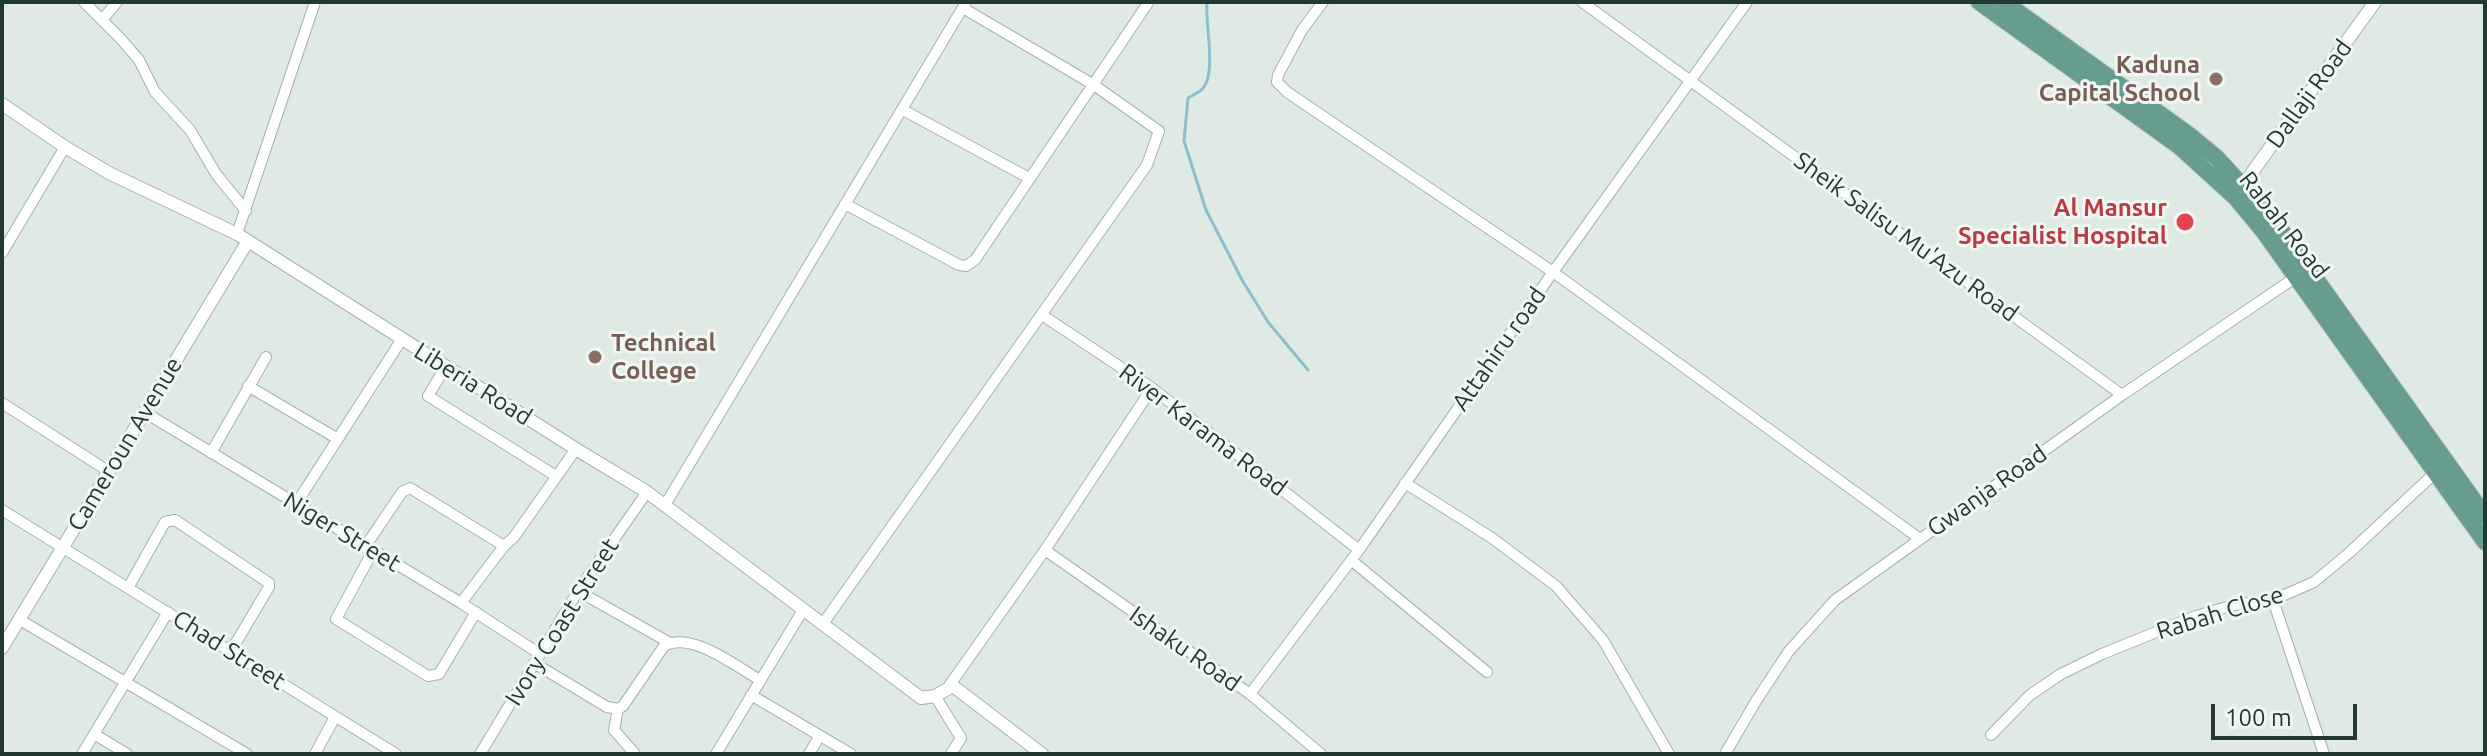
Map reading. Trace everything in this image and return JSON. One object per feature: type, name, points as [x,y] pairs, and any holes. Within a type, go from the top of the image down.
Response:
[{"type":"main road","name":"Rabah Road","points":[[1979,2],[2208,170],[2264,232],[2485,542]]},
{"type":"main road","name":"Rabah Road","points":[[2004,2],[2188,134],[2243,185],[2273,219],[2485,516]]},
{"type":"street","points":[[84,2],[139,60],[155,92],[190,130],[216,174],[246,211]]},
{"type":"street","points":[[102,20],[117,2]]},
{"type":"street","points":[[243,237],[246,211],[315,2]]},
{"type":"street","points":[[1323,2],[1302,30],[1278,75],[1277,82],[1287,92],[1553,272],[1920,539]]},
{"type":"street","name":"Sheik Salisu Mu'Azu Road","points":[[1582,2],[2122,395]]},
{"type":"street","name":"Attahiru road","points":[[1250,694],[1359,550],[1747,2]]},
{"type":"street","name":"Dallaji Road","points":[[2243,185],[2375,2]]},
{"type":"street","points":[[845,204],[966,266],[975,260],[1148,3]]},
{"type":"street","points":[[665,505],[965,5],[1094,85],[1159,131],[1147,165],[822,625]]},
{"type":"street","name":"Liberia Road","points":[[2,104],[109,173],[243,237],[647,492],[822,625],[928,697]]},
{"type":"street","points":[[903,110],[1029,178]]},
{"type":"street","points":[[2,253],[65,147]]},
{"type":"street","name":"Cameroun Avenue","points":[[2,648],[144,412],[243,237]]},
{"type":"street","name":"Gwanja Road","points":[[1725,754],[1789,651],[1835,600],[2122,395],[2296,277]]},
{"type":"street","name":"River Karama Road","points":[[1042,315],[1152,388],[1359,550]]},
{"type":"street","points":[[296,504],[402,339]]},
{"type":"street","points":[[211,453],[266,357]]},
{"type":"street","points":[[446,366],[428,396],[556,476]]},
{"type":"street","points":[[248,386],[338,439]]},
{"type":"street","points":[[951,754],[961,738],[928,697],[949,686],[1045,550],[1152,388]]},
{"type":"street","points":[[2,403],[108,471]]},
{"type":"street","name":"Niger Street","points":[[144,412],[476,612],[607,707],[618,709]]},
{"type":"street","points":[[461,603],[514,537],[576,449]]},
{"type":"street","name":"Rabah Close","points":[[1991,735],[2030,695],[2061,674],[2102,654],[2196,616],[2234,605],[2273,600],[2314,582],[2436,472]]},
{"type":"street","points":[[1405,483],[1492,538],[1556,586],[1603,640],[1669,754]]},
{"type":"street","points":[[476,612],[439,674],[428,676],[336,619],[369,549],[402,492],[410,488],[504,546]]},
{"type":"street","name":"Ivory Coast Street","points":[[480,754],[578,591],[647,492]]},
{"type":"street","name":"Chad Street","points":[[2,510],[396,754]]},
{"type":"street","points":[[128,588],[165,522],[175,520],[269,583],[231,651]]},
{"type":"street","name":"Ishaku Road","points":[[1045,550],[1250,694],[1321,754]]},
{"type":"street","points":[[1351,560],[1487,672]]},
{"type":"street","points":[[578,591],[670,643]]},
{"type":"street","points":[[2273,600],[2324,754]]},
{"type":"street","points":[[716,754],[803,610]]},
{"type":"street","points":[[82,754],[168,612]]},
{"type":"street","points":[[20,620],[247,754]]},
{"type":"street","points":[[635,754],[614,730],[618,709],[664,646],[686,641],[760,680]]},
{"type":"street","points":[[949,686],[953,686],[1037,753]]},
{"type":"street","points":[[751,695],[851,754]]},
{"type":"street","points":[[315,754],[335,717]]},
{"type":"street","points":[[94,734],[127,754]]},
{"type":"street","points":[[809,754],[819,737]]},
{"type":"street","points":[[222,754],[229,743]]},
{"type":"waterway","points":[[1207,2],[1209,70],[1204,87],[1188,98],[1184,141],[1206,210],[1242,280],[1268,322],[1308,370]]},
{"type":"place","name":"Kaduna Capital School","points":[[2216,79]]},
{"type":"place","name":"Al Mansur Specialist Hospital","points":[[2185,222]]},
{"type":"place","name":"Technical College","points":[[595,357]]}]
